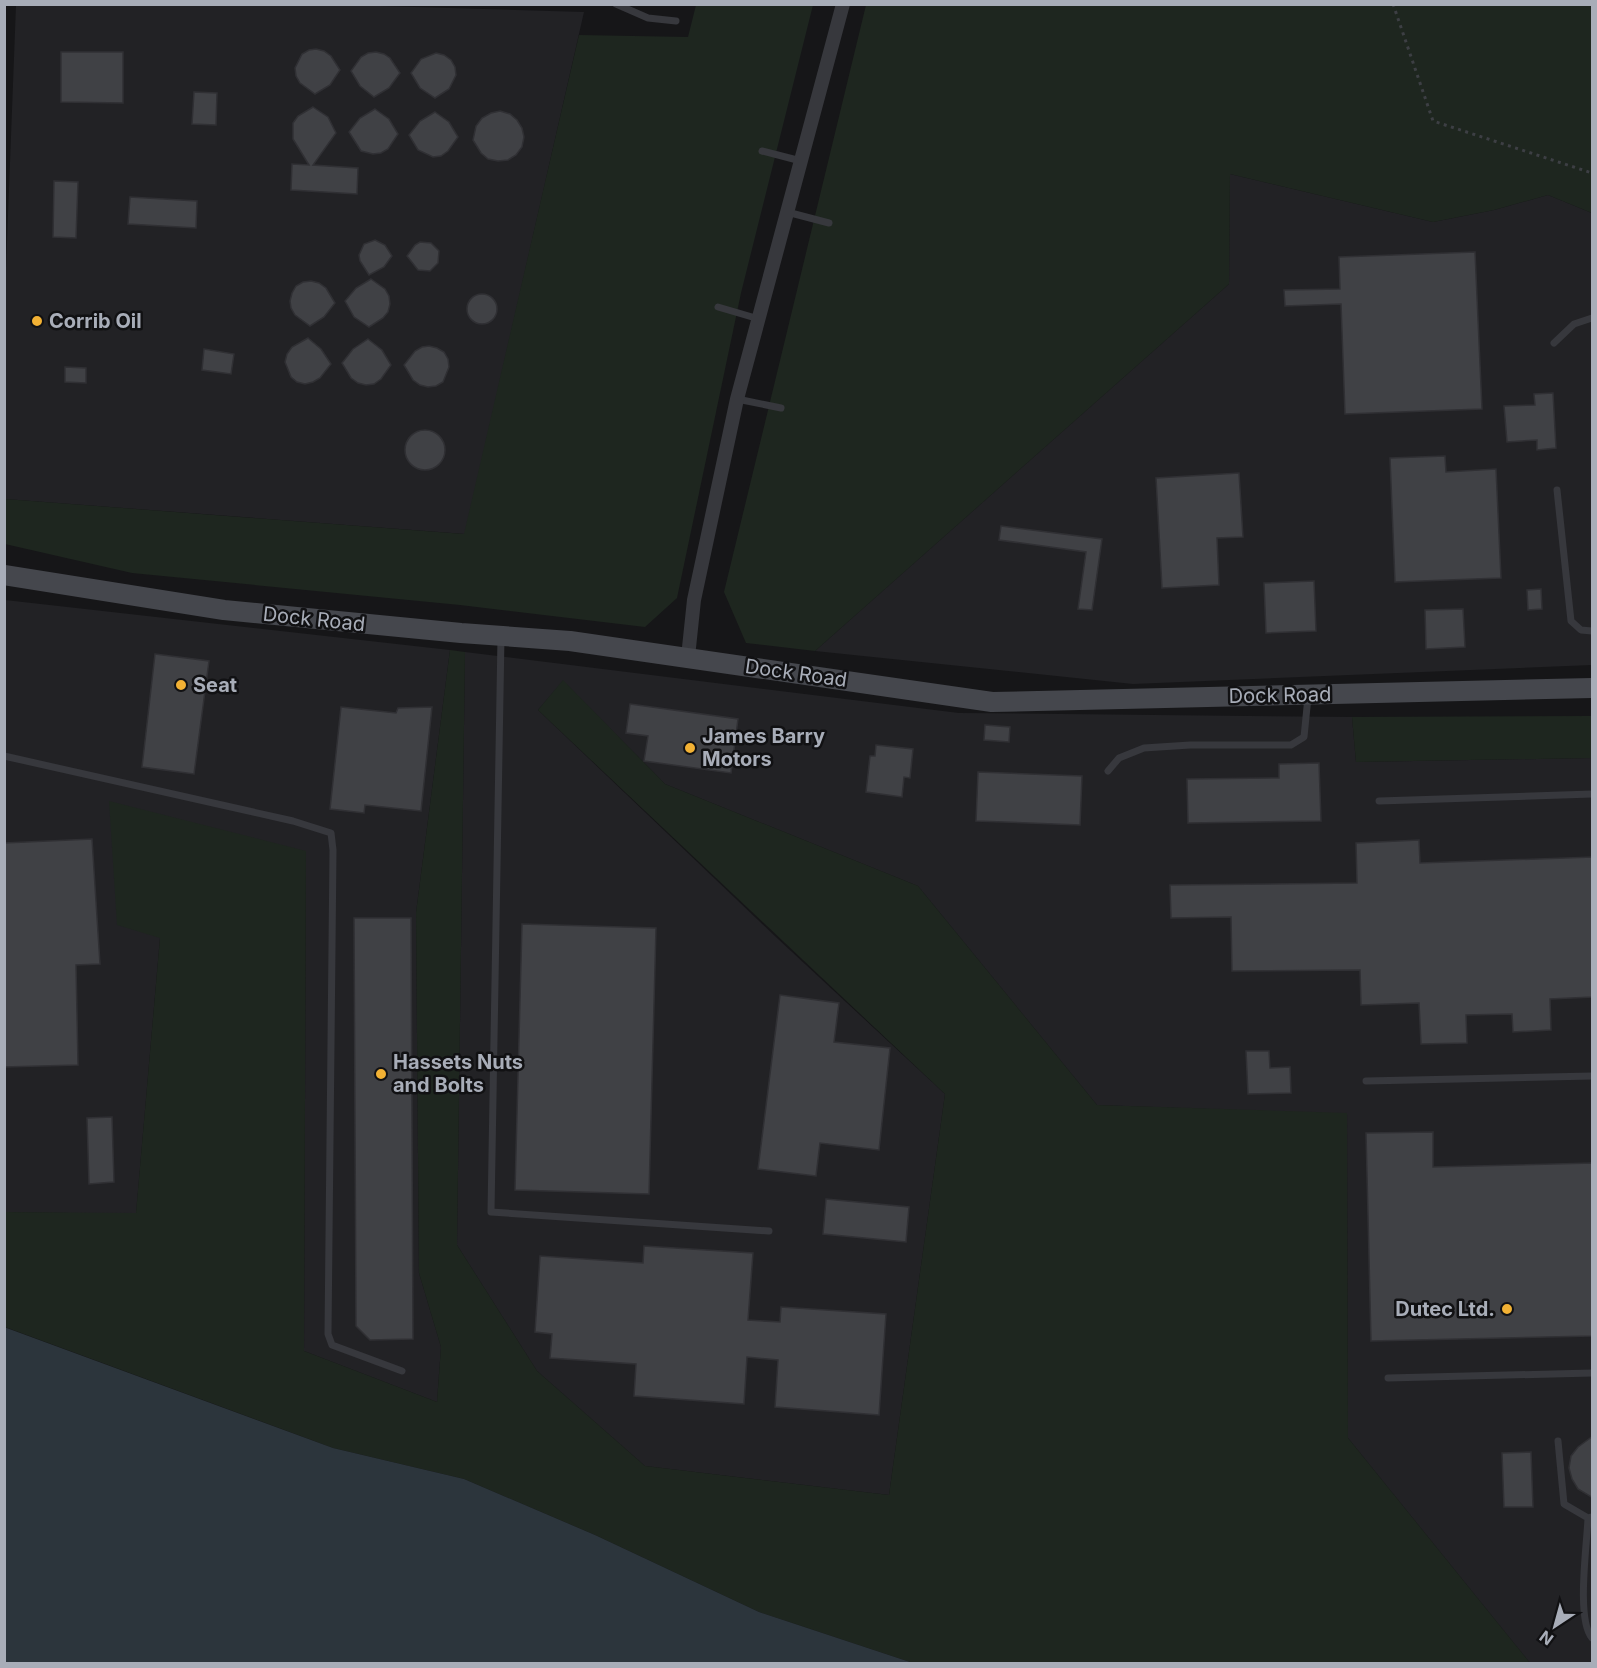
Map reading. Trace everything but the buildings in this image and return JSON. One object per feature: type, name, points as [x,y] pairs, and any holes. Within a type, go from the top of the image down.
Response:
[{"type":"main road","name":"Dock Road","points":[[4,575],[224,610],[570,641],[992,702],[1593,688]]},
{"type":"street","points":[[688,657],[694,600],[737,399],[843,4]]},
{"type":"lane","points":[[616,4],[648,18],[676,21]]},
{"type":"lane","points":[[762,152],[801,161]]},
{"type":"lane","points":[[788,212],[829,223]]},
{"type":"lane","points":[[718,307],[759,319]]},
{"type":"lane","points":[[1554,343],[1574,324],[1593,318]]},
{"type":"lane","points":[[737,399],[781,408]]},
{"type":"lane","points":[[1557,490],[1571,621],[1581,630],[1593,631]]},
{"type":"lane","points":[[501,635],[491,1212],[769,1231]]},
{"type":"lane","points":[[1108,771],[1119,758],[1144,748],[1190,745],[1291,745],[1304,737],[1308,694]]},
{"type":"lane","points":[[4,756],[293,820],[331,833],[333,850],[327,1334],[332,1345],[402,1371]]},
{"type":"lane","points":[[1379,801],[1593,794]]},
{"type":"lane","points":[[1366,1081],[1593,1076]]},
{"type":"lane","points":[[1388,1378],[1593,1373]]},
{"type":"lane","points":[[1558,1441],[1564,1504],[1590,1517],[1583,1612],[1588,1633],[1593,1638]]},
{"type":"path","points":[[1394,4],[1433,121],[1593,173]]},
{"type":"shaded area","points":[[312,4],[584,12],[465,534],[5,499],[5,294],[16,5]]},
{"type":"shaded area","points":[[696,5],[813,5],[741,293],[677,598],[645,627],[460,605],[132,573],[5,544],[5,499],[464,534],[579,35],[688,37]]},
{"type":"shaded area","points":[[866,5],[1592,5],[1592,213],[1548,195],[1494,210],[1433,222],[1230,174],[1229,284],[815,651],[746,643],[724,592]]},
{"type":"shaded area","points":[[1230,174],[1433,222],[1494,210],[1548,195],[1592,213],[1592,665],[1133,684],[815,651],[1229,284]]},
{"type":"shaded area","points":[[5,600],[450,650],[416,913],[419,1273],[441,1347],[437,1402],[304,1351],[306,851],[160,938],[136,1214],[5,1212]]},
{"type":"shaded area","points":[[450,650],[465,652],[457,1245],[537,1371],[645,1466],[889,1495],[945,1094],[538,710],[563,680],[665,784],[918,886],[1097,1105],[1347,1113],[1348,1438],[1530,1663],[913,1663],[759,1612],[595,1535],[464,1479],[333,1448],[5,1327],[4,1212],[136,1213],[160,938],[117,925],[109,801],[306,851],[304,1351],[437,1402],[441,1347],[419,1273],[416,913]]},
{"type":"shaded area","points":[[465,652],[959,713],[1352,717],[1356,762],[1592,758],[1592,1663],[1530,1663],[1348,1438],[1347,1114],[1097,1105],[918,886],[665,784],[563,681],[538,710],[778,939],[945,1094],[889,1495],[645,1466],[537,1371],[457,1245]]},
{"type":"shaded area","points":[[1592,716],[1592,758],[1356,762],[1352,717]]},
{"type":"shaded area","points":[[4,1327],[333,1448],[464,1479],[595,1535],[759,1612],[913,1663],[5,1663]]},
{"type":"place","name":"Corrib Oil","points":[[37,321]]},
{"type":"place","name":"Seat","points":[[181,685]]},
{"type":"place","name":"James Barry Motors","points":[[690,748]]},
{"type":"place","name":"Hassets Nuts and Bolts","points":[[381,1074]]},
{"type":"place","name":"Dutec Ltd.","points":[[1507,1309]]}]
